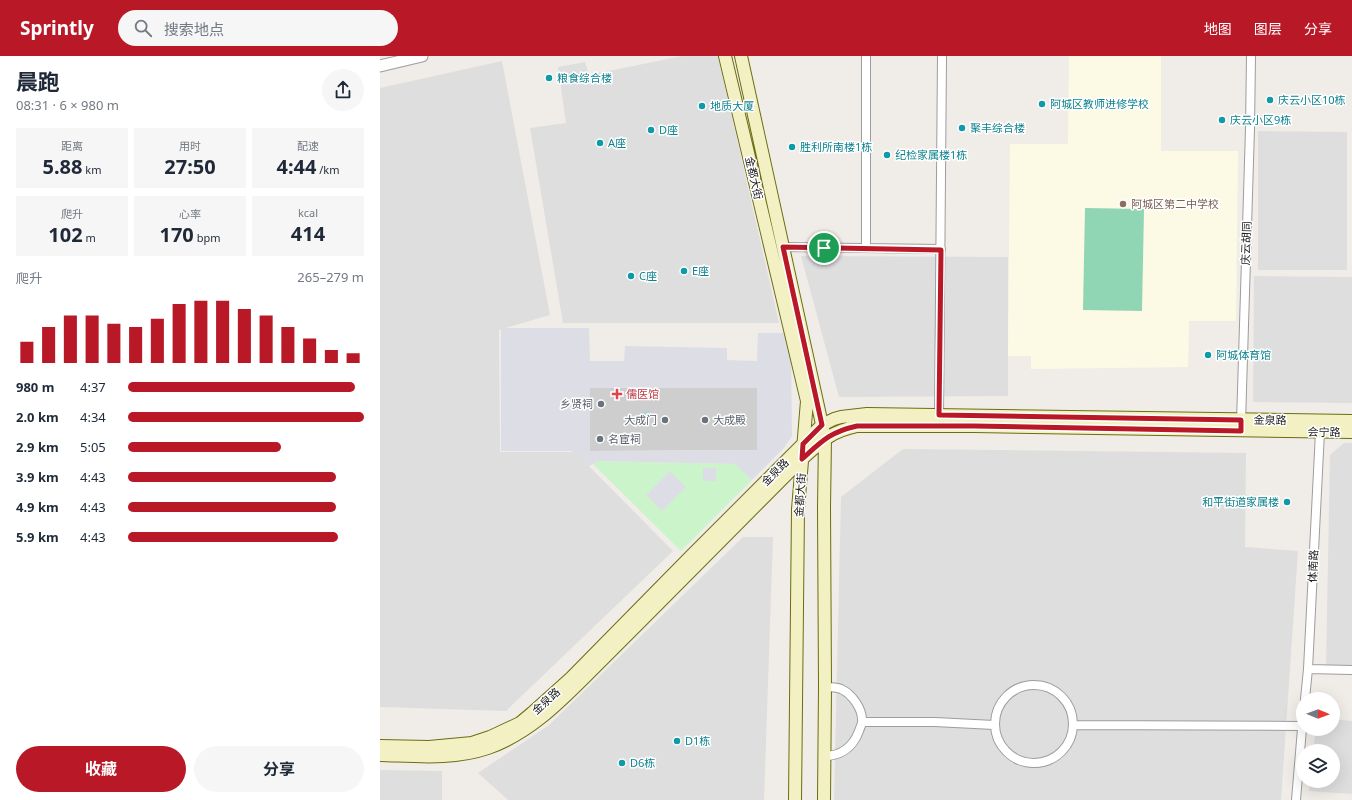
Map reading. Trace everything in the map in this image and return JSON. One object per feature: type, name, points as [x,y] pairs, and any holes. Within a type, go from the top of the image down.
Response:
[{"type":"main road","name":"金都大街","points":[[725,56],[807,402],[798,509],[795,800]]},
{"type":"main road","name":"金都大街","points":[[740,56],[825,438],[824,800]]},
{"type":"main road","name":"金泉路","points":[[380,746],[430,747],[472,743],[490,737],[520,722],[571,678],[822,425],[834,419],[867,414],[1241,425],[1352,421]]},
{"type":"main road","name":"会宁路","points":[[802,459],[825,438],[844,429],[857,426],[1241,425],[1320,432],[1352,432]]},
{"type":"main road","name":"金泉路","points":[[380,755],[460,755],[498,744],[518,734],[533,724],[581,681],[802,459]]},
{"type":"street","points":[[380,66],[422,56]]},
{"type":"street","points":[[866,56],[866,248]]},
{"type":"street","points":[[939,415],[942,56]]},
{"type":"street","name":"庆云胡同","points":[[1241,425],[1251,56]]},
{"type":"street","points":[[783,247],[941,250]]},
{"type":"street","name":"体南路","points":[[1306,692],[1320,432]]},
{"type":"street","points":[[1308,669],[1352,670]]},
{"type":"street","points":[[1034,684],[1049,687],[1062,696],[1070,710],[1073,725],[1070,740],[1061,752],[1048,761],[1033,764],[1018,760],[1006,752],[997,740],[994,725],[997,709],[1005,696],[1018,687],[1034,684]]},
{"type":"street","points":[[824,756],[837,755],[850,746],[857,738],[862,722],[858,706],[847,692],[841,689],[825,687]]},
{"type":"street","points":[[862,722],[935,722],[994,725]]},
{"type":"street","points":[[1073,725],[1296,726]]},
{"type":"street","points":[[1296,800],[1301,736]]},
{"type":"shaded area","points":[[682,56],[718,56],[779,323],[563,323],[530,128],[566,123],[558,67],[585,62],[589,75]]},
{"type":"shaded area","name":"阿城区第二中学校","points":[[1069,56],[1161,56],[1161,151],[1238,151],[1236,321],[1189,321],[1188,367],[1031,369],[1031,356],[1008,356],[1010,144],[1068,144]]},
{"type":"shaded area","points":[[502,61],[550,315],[499,330],[500,452],[575,452],[673,551],[506,711],[380,707],[380,88]]},
{"type":"shaded area","points":[[1258,131],[1347,132],[1347,270],[1258,270]]},
{"type":"shaded area","points":[[801,256],[1008,257],[1008,396],[839,397]]},
{"type":"shaded area","points":[[1254,276],[1352,277],[1352,403],[1253,402]]},
{"type":"shaded area","points":[[501,328],[589,328],[590,361],[624,361],[625,346],[727,348],[727,360],[757,361],[758,333],[788,333],[791,343],[792,436],[784,448],[752,480],[735,464],[597,461],[589,466],[574,452],[570,451],[501,451]],"holes":[[[590,388],[757,388],[757,450],[590,451]]]},
{"type":"shaded area","points":[[589,388],[757,388],[757,450],[590,451]]},
{"type":"shaded area","points":[[1344,443],[1352,443],[1352,667],[1326,666],[1330,455]]},
{"type":"shaded area","points":[[903,449],[1246,453],[1245,547],[1298,551],[1281,800],[834,800],[841,497]]},
{"type":"shaded area","points":[[703,468],[716,468],[716,481],[703,481]]},
{"type":"shaded area","points":[[670,471],[686,487],[662,511],[646,495]]},
{"type":"shaded area","points":[[743,537],[773,537],[764,800],[508,800],[478,773],[549,725]]},
{"type":"shaded area","points":[[1340,720],[1352,721],[1352,794],[1309,791],[1309,788],[1340,788],[1340,744],[1314,744],[1315,736],[1340,736]]},
{"type":"shaded area","points":[[380,770],[442,771],[442,800],[380,800]]},
{"type":"green space","points":[[1085,208],[1144,209],[1142,311],[1083,310]]},
{"type":"green space","points":[[597,461],[736,464],[752,480],[681,551],[593,464]]},
{"type":"water","points":[[649,410],[649,428],[642,425],[640,418],[642,413]]},
{"type":"place","name":"粮食综合楼","points":[[549,78]]},
{"type":"place","name":"庆云小区10栋","points":[[1270,100]]},
{"type":"place","name":"阿城区教师进修学校","points":[[1042,104]]},
{"type":"place","name":"地质大厦","points":[[702,106]]},
{"type":"place","name":"庆云小区9栋","points":[[1222,120]]},
{"type":"place","name":"聚丰综合楼","points":[[962,128]]},
{"type":"place","name":"D座","points":[[651,130]]},
{"type":"place","name":"A座","points":[[600,143]]},
{"type":"place","name":"胜利所南楼1栋","points":[[792,147]]},
{"type":"place","name":"纪检家属楼1栋","points":[[887,155]]},
{"type":"place","name":"阿城区第二中学校","points":[[1123,204]]},
{"type":"place","name":"E座","points":[[684,271]]},
{"type":"place","name":"C座","points":[[631,276]]},
{"type":"place","name":"阿城体育馆","points":[[1208,355]]},
{"type":"place","name":"儒医馆","points":[[617,394]]},
{"type":"place","name":"乡贤祠","points":[[601,404]]},
{"type":"place","name":"大成门","points":[[665,420]]},
{"type":"place","name":"大成殿","points":[[705,420]]},
{"type":"place","name":"名宦祠","points":[[600,439]]},
{"type":"place","name":"和平街道家属楼","points":[[1287,502]]},
{"type":"place","name":"D1栋","points":[[677,741]]},
{"type":"place","name":"D6栋","points":[[622,763]]},
{"type":"route","points":[[783,247],[824,248],[941,250],[939,415],[1241,420],[1241,431],[974,426],[857,426],[844,429],[825,438],[802,459],[803,444],[822,425],[783,247]]}]
